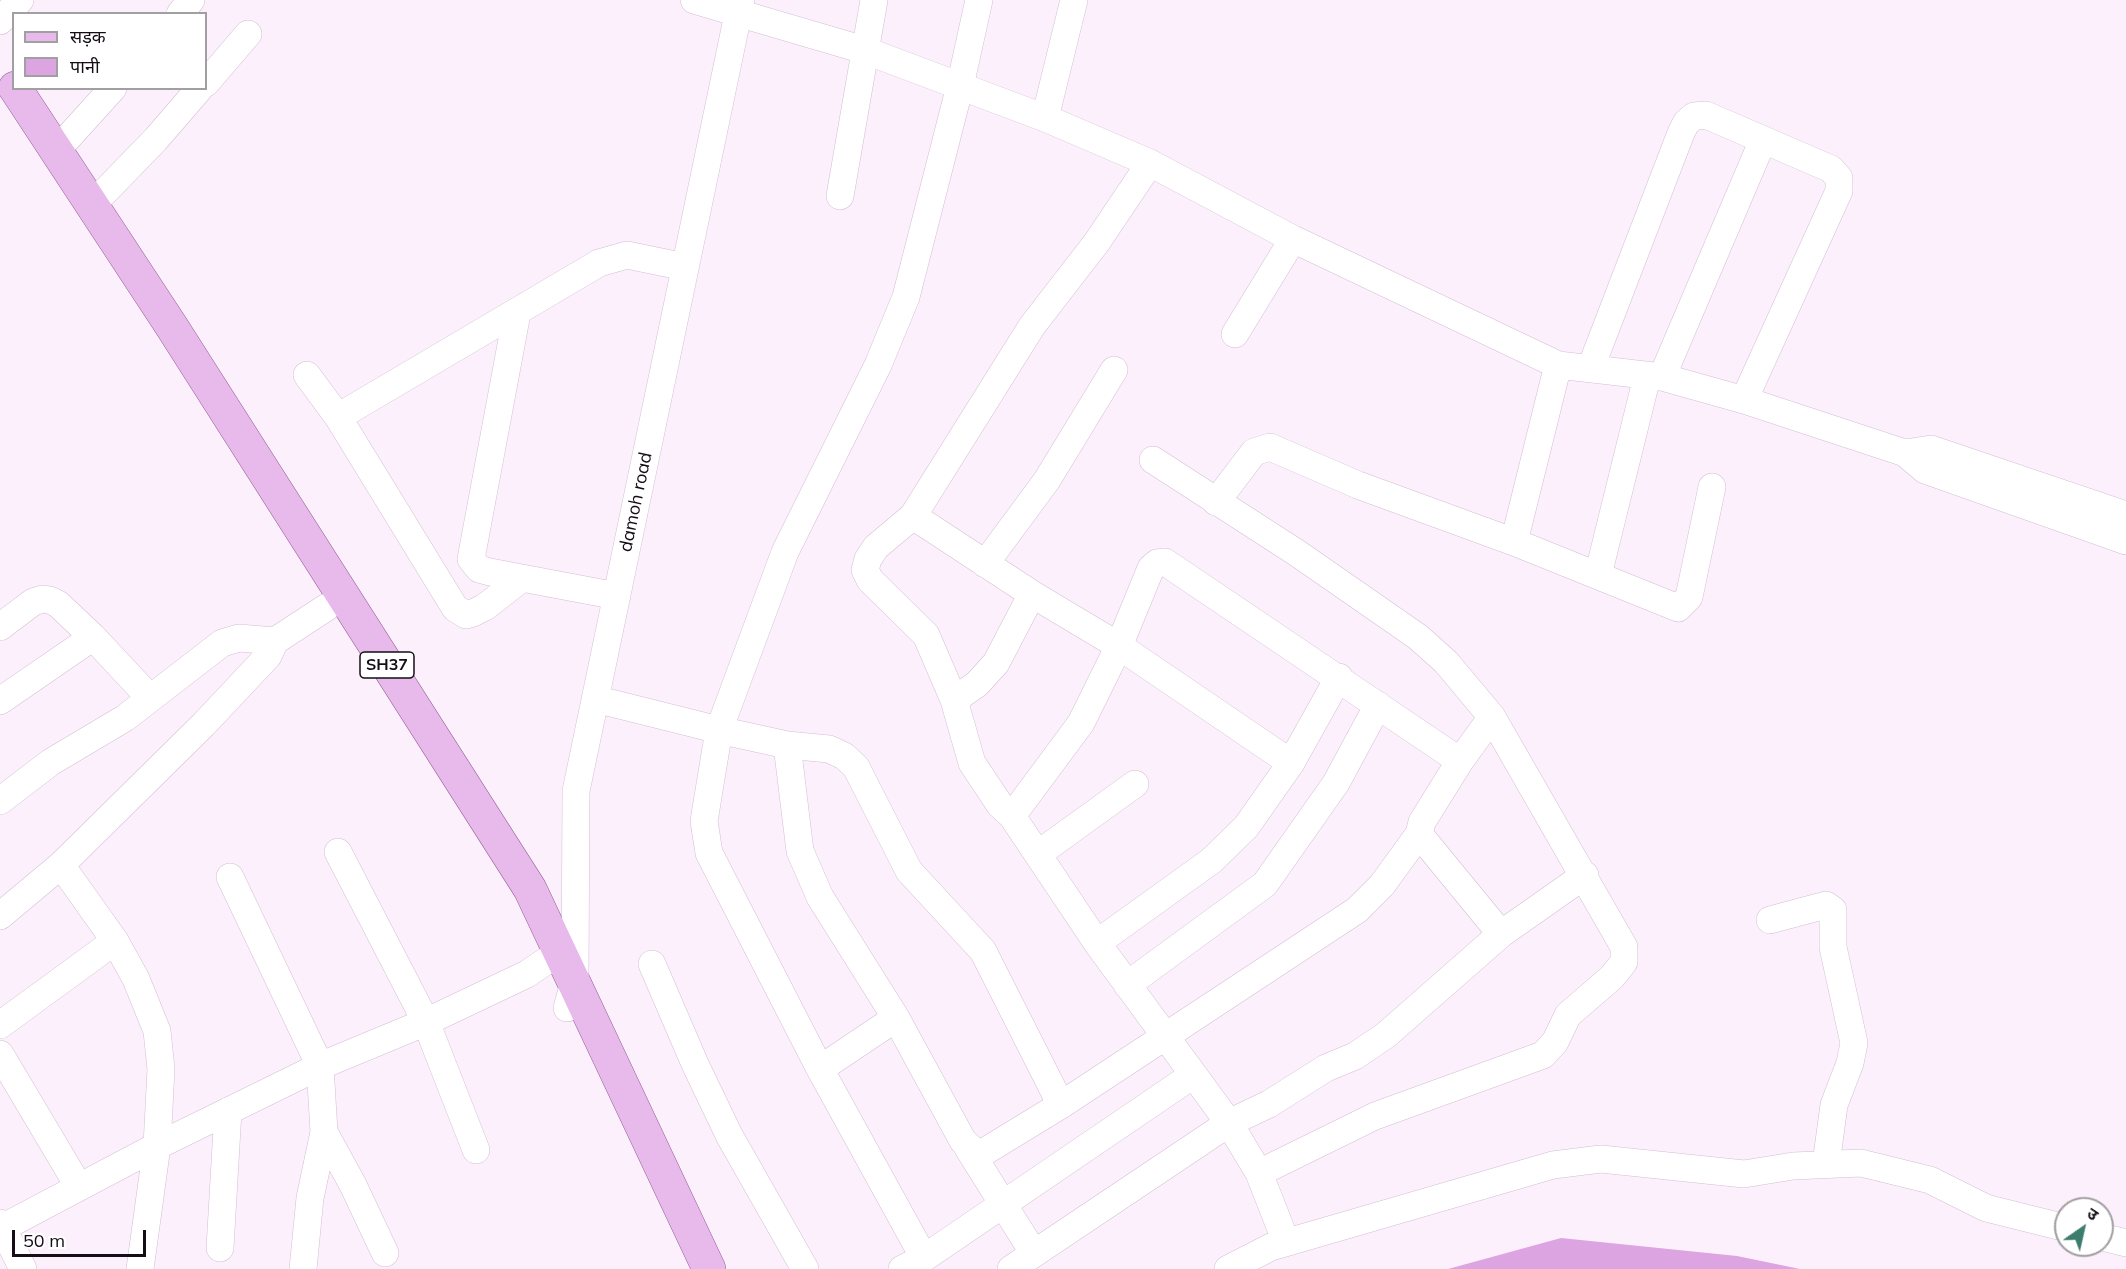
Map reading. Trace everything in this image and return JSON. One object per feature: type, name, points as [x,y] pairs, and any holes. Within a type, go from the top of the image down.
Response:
[{"type":"main road","name":"SH37","points":[[0,65],[12,84]]},
{"type":"main road","name":"SH37","points":[[16,90],[524,879],[562,976],[687,1269]]},
{"type":"main road","name":"SH37","points":[[0,99],[123,286],[477,842],[514,904],[562,976],[709,1269]]},
{"type":"street","points":[[0,21],[20,0]]},
{"type":"street","points":[[182,12],[191,0]]},
{"type":"street","points":[[694,0],[740,7],[864,50],[1045,118],[1150,163],[1293,239],[1558,365],[1591,367],[1654,377],[1744,400],[1905,453],[1925,470],[2126,541]]},
{"type":"street","points":[[840,196],[874,0]]},
{"type":"street","points":[[979,0],[960,86],[906,297],[878,364],[785,552],[719,730],[704,821],[709,853],[820,1069],[913,1263],[1193,1075]]},
{"type":"street","points":[[1045,118],[1074,0]]},
{"type":"street","name":"damoh road","points":[[562,976],[576,791],[740,7]]},
{"type":"street","points":[[207,82],[248,34]]},
{"type":"street","points":[[56,151],[111,90]]},
{"type":"street","points":[[92,205],[156,140],[198,90]]},
{"type":"street","points":[[1591,367],[1686,123],[1694,116],[1706,115],[1831,169],[1839,178],[1839,190],[1744,400]]},
{"type":"street","points":[[1598,575],[1654,377],[1763,140]]},
{"type":"street","points":[[1150,163],[1097,242],[1032,326],[913,516],[876,547],[868,559],[865,570],[870,580],[926,635],[954,700],[972,763],[1000,805],[1012,816],[1097,943],[1229,1123],[1259,1173],[1286,1242]]},
{"type":"street","points":[[1235,334],[1293,239]]},
{"type":"street","points":[[338,417],[599,263],[627,255],[685,267]]},
{"type":"street","points":[[517,313],[471,559],[479,569],[617,596]]},
{"type":"street","points":[[1514,542],[1558,365]]},
{"type":"street","points":[[985,564],[1047,480],[1114,370]]},
{"type":"street","points":[[307,375],[338,417],[455,608],[466,615],[473,613],[485,607],[521,579]]},
{"type":"street","points":[[1216,501],[1254,452],[1270,447],[1358,485],[1514,542],[1678,608],[1689,597],[1712,487]]},
{"type":"street","points":[[1905,453],[1931,449],[2126,515]]},
{"type":"street","points":[[1154,460],[1418,637],[1446,663],[1492,717],[1585,875],[1624,947],[1624,962],[1612,977],[1568,1015],[1555,1042],[1543,1055],[1375,1116],[1259,1173]]},
{"type":"street","points":[[913,516],[1032,594],[1119,646],[1291,763]]},
{"type":"street","points":[[1012,816],[1081,723],[1119,646],[1151,568],[1157,563],[1166,562],[1460,761]]},
{"type":"street","points":[[954,700],[977,684],[996,663],[1032,594]]},
{"type":"street","points":[[0,627],[33,602],[43,599],[58,604],[93,637],[150,698]]},
{"type":"street","points":[[0,916],[61,865],[204,724],[268,656],[275,641],[327,607]]},
{"type":"street","points":[[0,701],[93,637]]},
{"type":"street","points":[[0,801],[51,762],[125,718],[222,643],[239,638],[275,641]]},
{"type":"street","points":[[1097,943],[1211,861],[1246,827],[1291,763],[1339,677]]},
{"type":"street","points":[[595,699],[787,745],[829,749],[844,756],[856,767],[909,871],[983,951],[1061,1105]]},
{"type":"street","points":[[1127,985],[1265,884],[1336,783],[1378,705]]},
{"type":"street","points":[[968,1148],[975,1152],[984,1152],[1061,1105],[1357,910],[1382,885],[1419,834],[1422,822],[1460,761],[1492,717]]},
{"type":"street","points":[[787,745],[801,851],[820,897],[896,1018],[968,1148],[1033,1252]]},
{"type":"street","points":[[1038,854],[1135,784]]},
{"type":"street","points":[[1419,834],[1501,934]]},
{"type":"street","points":[[338,852],[426,1022],[476,1150]]},
{"type":"street","points":[[61,865],[115,941],[136,979],[157,1030],[161,1069],[157,1146],[140,1269]]},
{"type":"street","points":[[1011,1269],[1033,1252],[1229,1123],[1269,1104],[1326,1068],[1355,1056],[1386,1035],[1501,934],[1585,875]]},
{"type":"street","points":[[230,877],[320,1066],[324,1131],[310,1198],[303,1269]]},
{"type":"street","points":[[1770,921],[1826,905],[1833,910],[1833,947],[1854,1043],[1850,1063],[1834,1105],[1826,1164]]},
{"type":"street","points":[[0,1025],[115,941]]},
{"type":"street","points":[[652,964],[695,1064],[729,1135],[805,1269]]},
{"type":"street","points":[[23,1269],[1,1226],[320,1066],[426,1022],[562,976]]},
{"type":"street","points":[[820,1069],[896,1018]]},
{"type":"street","points":[[0,1054],[79,1187]]},
{"type":"street","points":[[220,1248],[228,1111]]},
{"type":"street","points":[[324,1131],[385,1253]]},
{"type":"street","points":[[1228,1269],[1271,1246],[1553,1165],[1601,1159],[1744,1174],[1793,1166],[1861,1163],[1930,1180],[1986,1208],[2054,1225]]},
{"type":"water","points":[[1561,1238],[1737,1256],[1800,1269],[1448,1269]]}]
